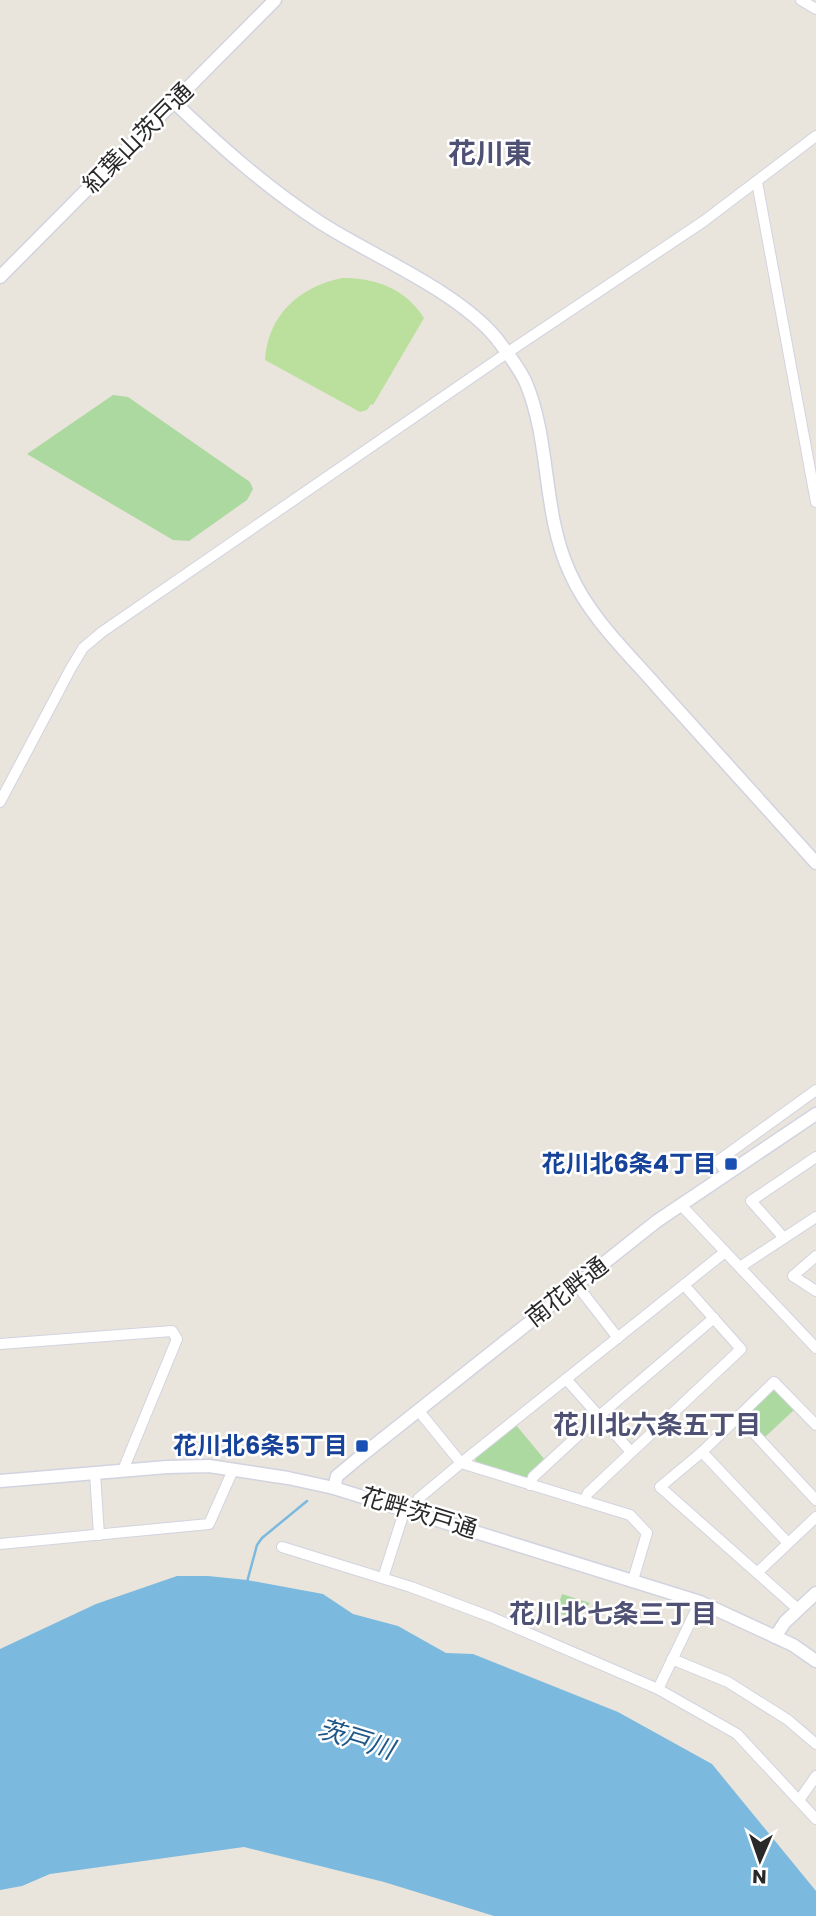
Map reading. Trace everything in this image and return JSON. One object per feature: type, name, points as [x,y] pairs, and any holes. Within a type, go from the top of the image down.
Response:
[{"type":"street","name":"紅葉山茨戸通","points":[[0,277],[275,0]]},
{"type":"street","points":[[801,0],[816,9]]},
{"type":"street","points":[[174,102],[227,152],[286,200],[322,224],[450,298],[474,315],[507,353],[526,383],[534,409],[550,511],[560,551],[585,601],[620,645],[816,863]]},
{"type":"street","points":[[0,802],[83,648],[113,623],[704,221],[816,136]]},
{"type":"street","points":[[757,182],[816,502]]},
{"type":"street","points":[[727,1174],[718,1161],[816,1090]]},
{"type":"street","name":"南花畔通","points":[[334,1488],[337,1476],[576,1284],[681,1205],[816,1114]]},
{"type":"street","points":[[784,1238],[751,1202],[816,1157]]},
{"type":"street","points":[[681,1205],[816,1348]]},
{"type":"street","points":[[740,1267],[815,1219]]},
{"type":"street","points":[[383,1578],[408,1510],[419,1498],[725,1252]]},
{"type":"street","points":[[816,1256],[793,1276],[816,1291]]},
{"type":"street","points":[[576,1284],[618,1338]]},
{"type":"street","points":[[584,1501],[587,1493],[741,1349],[684,1285]]},
{"type":"street","points":[[530,1486],[533,1477],[599,1416],[714,1318]]},
{"type":"street","points":[[0,1344],[172,1331],[177,1339],[123,1470]]},
{"type":"street","points":[[566,1379],[631,1452]]},
{"type":"street","points":[[799,1610],[660,1487],[702,1452],[774,1381],[816,1425]]},
{"type":"street","points":[[418,1410],[461,1463],[630,1515],[647,1533],[634,1580]]},
{"type":"street","points":[[738,1416],[816,1500]]},
{"type":"street","points":[[702,1452],[788,1543]]},
{"type":"street","name":"花畔茨戸通","points":[[0,1480],[167,1466],[209,1466],[334,1488],[700,1602],[775,1637],[816,1661]]},
{"type":"street","points":[[0,1545],[209,1524],[233,1470]]},
{"type":"street","points":[[95,1473],[99,1535]]},
{"type":"street","points":[[758,1572],[816,1517]]},
{"type":"street","points":[[282,1547],[383,1578],[509,1624],[658,1689],[737,1734],[816,1819]]},
{"type":"street","points":[[775,1637],[816,1593]]},
{"type":"street","points":[[658,1689],[700,1602]]},
{"type":"street","points":[[672,1659],[727,1682],[788,1720],[816,1744]]},
{"type":"street","points":[[800,1799],[816,1776]]},
{"type":"green space","points":[[342,278],[366,280],[388,287],[408,299],[424,318],[373,405],[360,412],[265,360],[272,329],[288,306],[312,288]]},
{"type":"green space","points":[[113,395],[128,397],[250,482],[253,489],[247,500],[189,541],[173,540],[27,454]]},
{"type":"green space","points":[[772,1390],[794,1410],[765,1437],[747,1418],[747,1414]]},
{"type":"green space","points":[[516,1425],[545,1460],[525,1479],[476,1463],[475,1458]]},
{"type":"green space","points":[[562,1594],[590,1603],[578,1618],[571,1615],[570,1617],[556,1612]]},
{"type":"water","name":"茨戸川","points":[[177,1576],[247,1580],[323,1594],[353,1614],[398,1626],[446,1653],[473,1654],[618,1712],[712,1764],[816,1891],[816,1916],[494,1916],[384,1882],[244,1847],[50,1874],[22,1886],[0,1890],[0,1649],[96,1604]]},
{"type":"waterway","points":[[247,1582],[257,1545],[262,1538],[307,1501]]},
{"type":"place","name":"花川北6条4丁目","points":[[731,1164]]},
{"type":"place","name":"花川北6条5丁目","points":[[362,1446]]},
{"type":"district","name":"花川東","points":[[490,153]]},
{"type":"district","name":"花川北六条五丁目","points":[[657,1425]]},
{"type":"district","name":"花川北七条三丁目","points":[[613,1614]]}]
